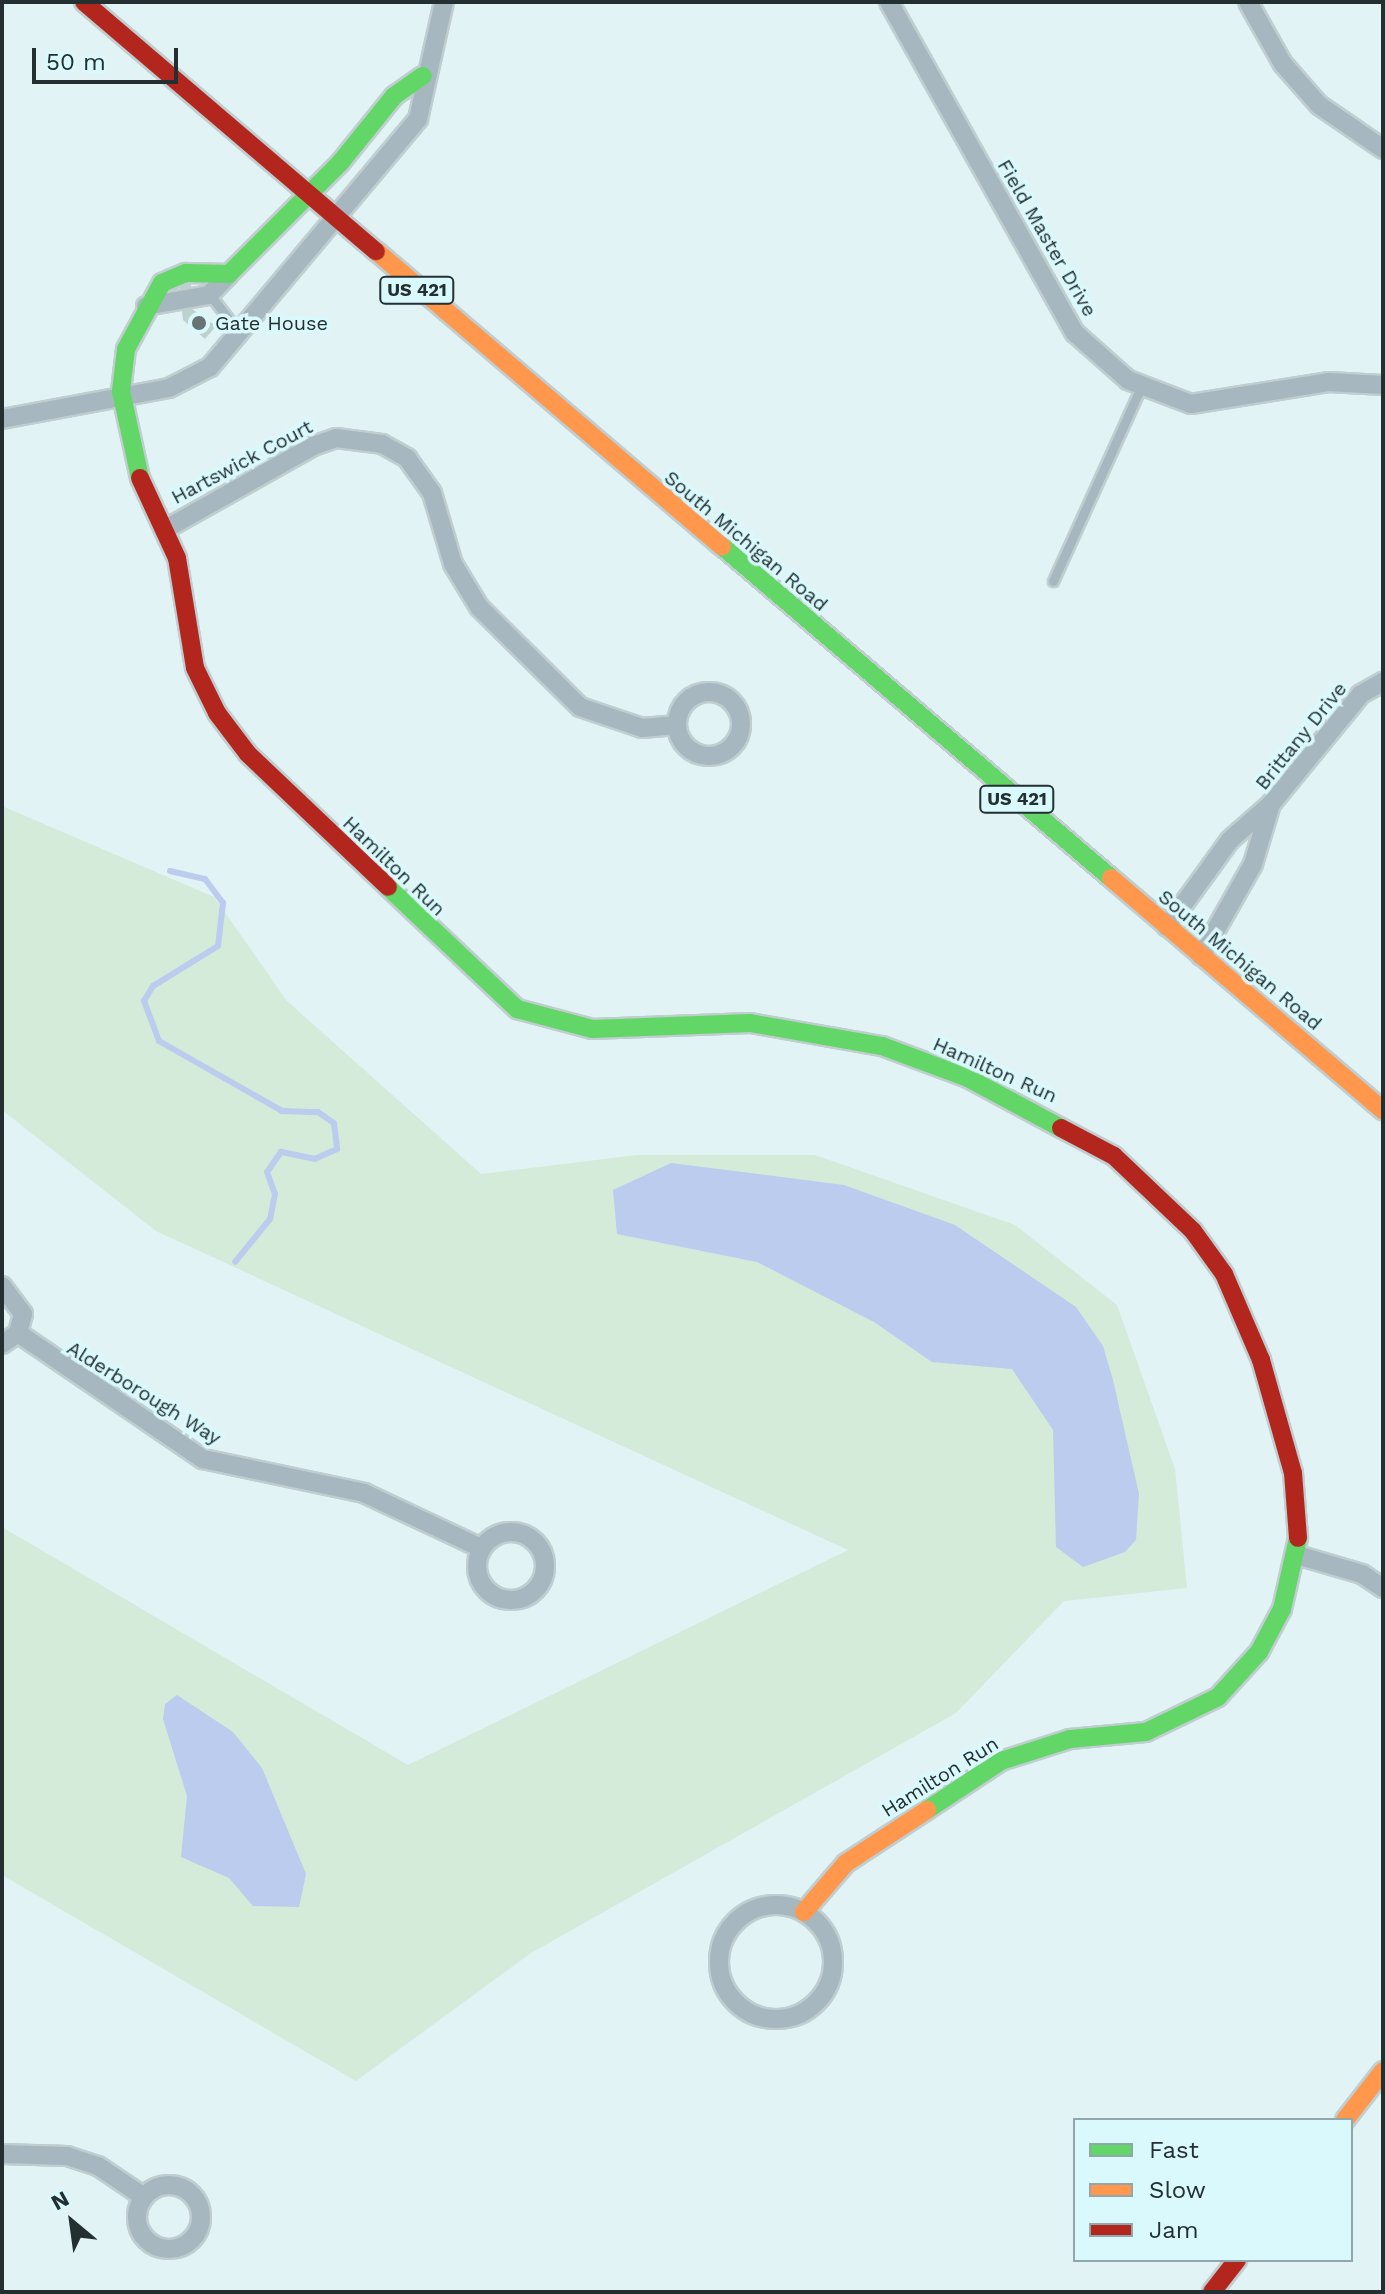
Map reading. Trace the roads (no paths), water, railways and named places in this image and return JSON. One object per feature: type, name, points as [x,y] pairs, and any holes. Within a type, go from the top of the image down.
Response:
[{"type":"street","name":"South Michigan Road","points":[[84,2],[307,196],[1383,1110]]},
{"type":"street","points":[[2,419],[121,391],[151,392],[193,379],[418,119],[423,76],[444,2]]},
{"type":"street","name":"Field Master Drive","points":[[889,2],[1075,333],[1142,385],[1191,404],[1328,382],[1383,385]]},
{"type":"street","points":[[1248,2],[1283,64],[1319,105],[1383,149]]},
{"type":"street","points":[[145,307],[209,295],[307,196],[394,96],[423,76]]},
{"type":"street","points":[[145,307],[162,283],[203,272],[229,274]]},
{"type":"street","name":"Hamilton Run","points":[[145,307],[126,349],[121,391],[143,491],[164,530],[186,585],[195,668],[229,732],[470,972],[517,1009],[592,1029],[750,1023],[882,1046],[1068,1127],[1153,1189],[1193,1231],[1245,1314],[1293,1473],[1297,1555],[1282,1609],[1259,1652],[1218,1697],[1146,1732],[1070,1739],[1001,1761],[846,1863],[804,1912]]},
{"type":"street","name":"Hartswick Court","points":[[164,530],[336,438],[382,444],[407,458],[432,493],[453,564],[479,607],[580,707],[642,728],[677,725]]},
{"type":"street","name":"Brittany Drive","points":[[1201,956],[1253,864],[1271,804],[1361,694],[1383,682]]},
{"type":"street","points":[[1167,927],[1230,840],[1271,804]]},
{"type":"street","points":[[2,1286],[21,1304],[18,1333],[2,1344]]},
{"type":"street","name":"Alderborough Way","points":[[18,1333],[203,1459],[364,1493],[481,1548]]},
{"type":"street","points":[[1297,1555],[1348,1569],[1383,1588]]},
{"type":"street","points":[[765,1906],[804,1912],[823,1930],[833,1956],[826,1991],[799,2015],[763,2019],[746,2012],[721,1982],[726,1934],[765,1906]]},
{"type":"street","points":[[1347,2118],[1383,2071]]},
{"type":"street","points":[[2,2154],[67,2156],[98,2166],[144,2197]]},
{"type":"street","points":[[1212,2292],[1235,2262]]},
{"type":"lane","points":[[203,272],[209,295],[237,330]]},
{"type":"lane","points":[[1053,581],[1142,385]]},
{"type":"water","points":[[671,1163],[844,1185],[955,1225],[1076,1307],[1103,1346],[1113,1380],[1139,1494],[1136,1540],[1125,1552],[1083,1567],[1056,1547],[1053,1430],[1012,1369],[932,1362],[874,1322],[757,1262],[617,1234],[613,1190]]},
{"type":"water","points":[[177,1695],[233,1732],[262,1768],[306,1874],[299,1907],[253,1906],[229,1878],[181,1857],[187,1796],[163,1719],[165,1704]]},
{"type":"waterway","points":[[170,871],[205,879],[223,903],[218,946],[153,986],[144,1001],[159,1041],[282,1111],[318,1112],[334,1123],[337,1149],[315,1159],[281,1152],[267,1172],[275,1194],[270,1219],[235,1262]]},
{"type":"place","name":"Gate House","points":[[199,323]]}]
